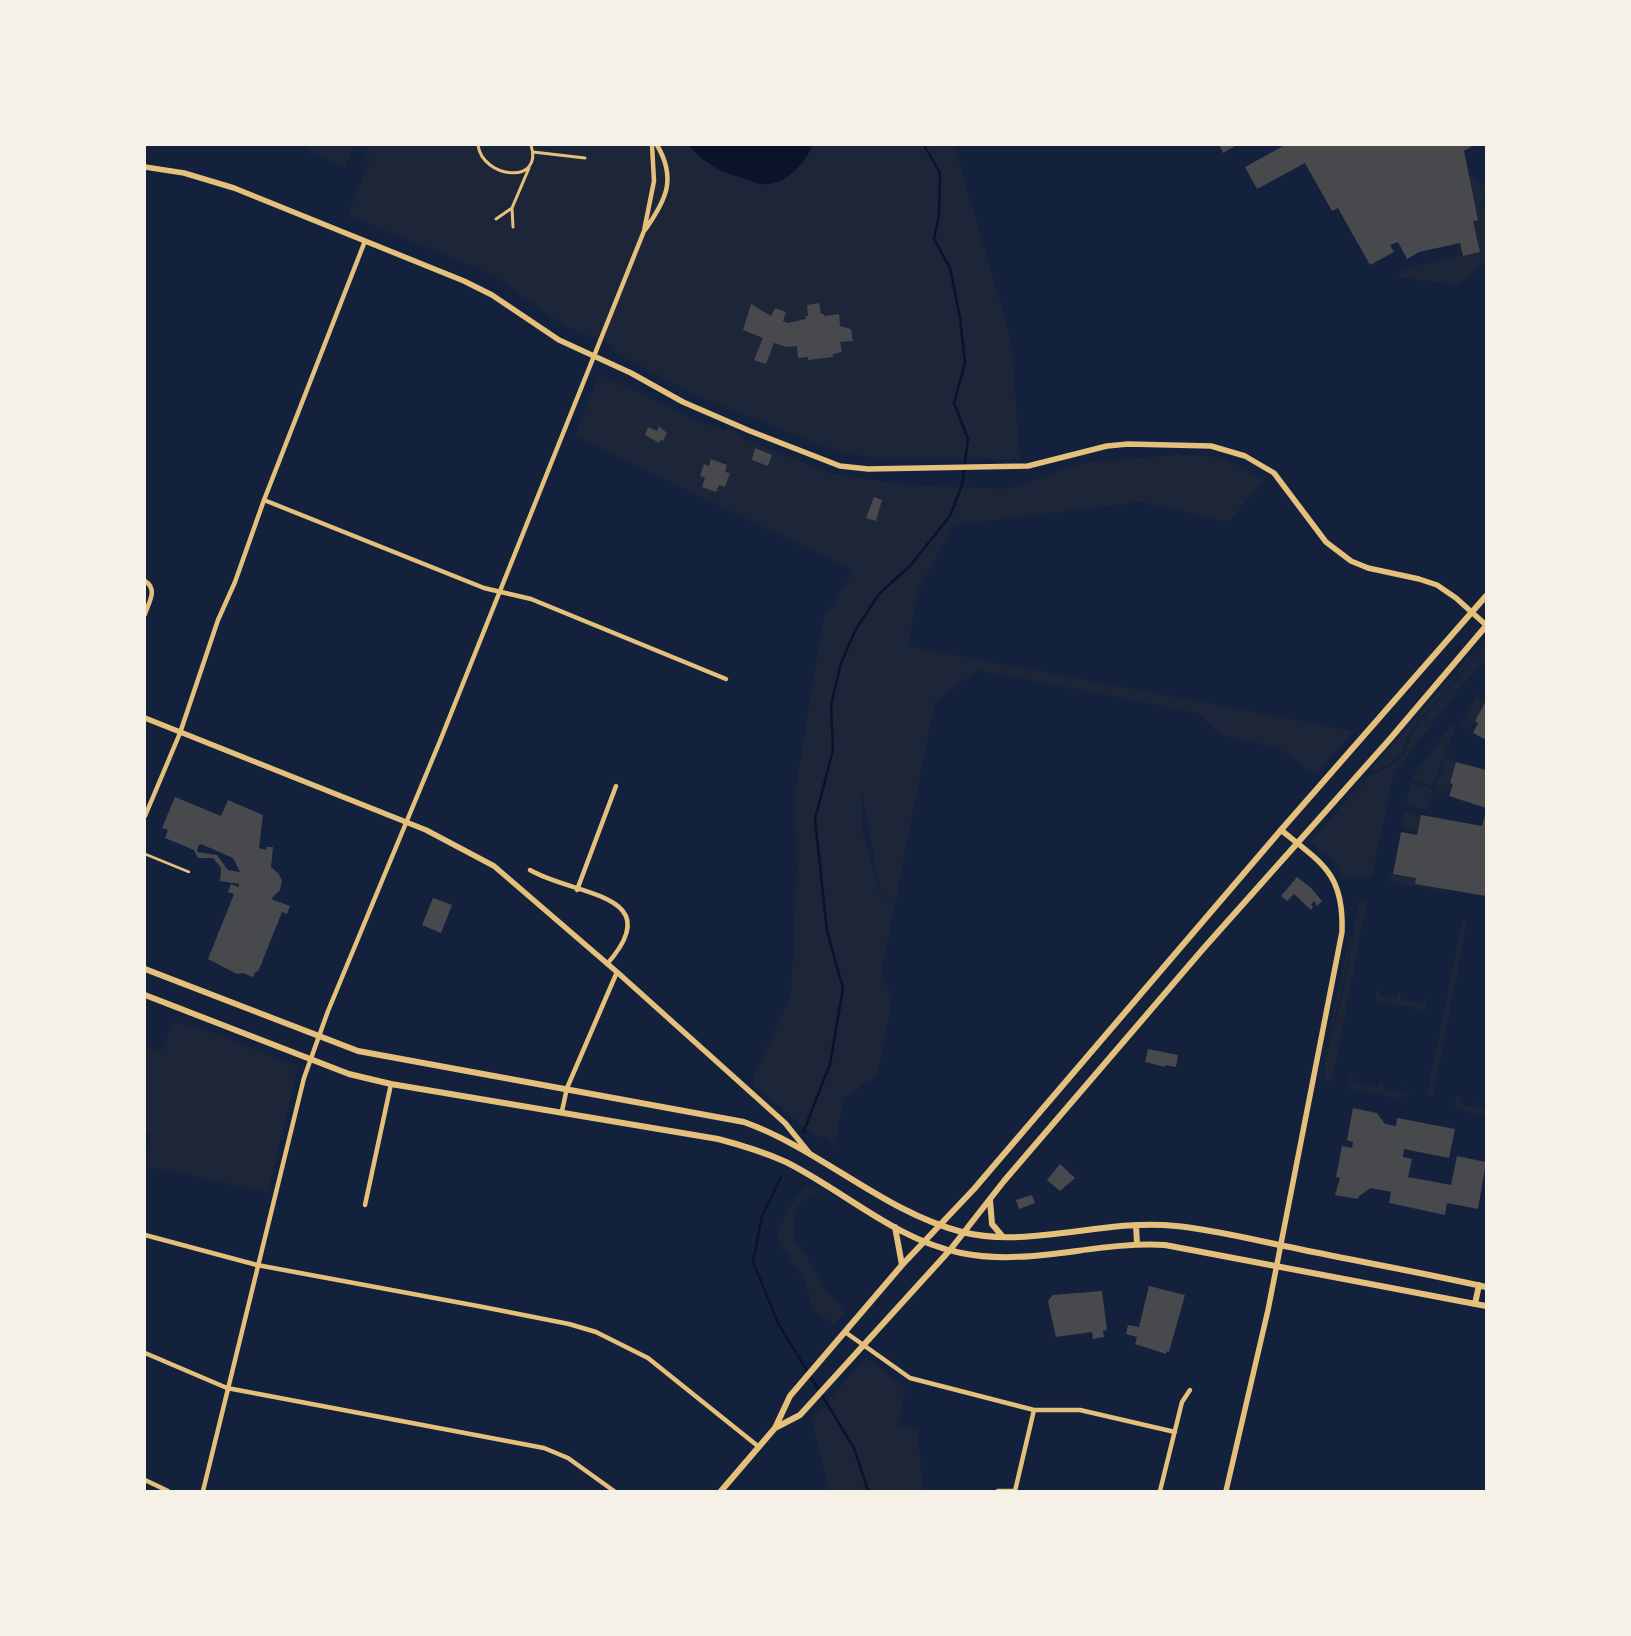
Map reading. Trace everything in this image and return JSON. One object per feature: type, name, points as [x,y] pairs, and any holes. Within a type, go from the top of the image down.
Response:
[{"type":"main road","points":[[721,1491],[775,1428],[790,1396],[902,1265],[974,1189],[1281,830],[1486,596]]},
{"type":"main road","points":[[775,1428],[800,1415],[950,1250],[1202,949],[1297,843],[1486,625]]},
{"type":"main road","points":[[145,969],[318,1037],[377,1054],[744,1122],[770,1132],[810,1154],[894,1206],[939,1225],[964,1232],[1003,1237],[1136,1225],[1176,1226],[1486,1287]]},
{"type":"main road","points":[[145,995],[349,1074],[391,1084],[718,1139],[755,1150],[786,1162],[895,1227],[950,1250],[998,1257],[1028,1257],[1137,1244],[1179,1247],[1486,1306]]},
{"type":"main road","points":[[990,1200],[992,1224],[1003,1237]]},
{"type":"main road","points":[[1136,1225],[1137,1244]]},
{"type":"main road","points":[[895,1227],[902,1265]]},
{"type":"main road","points":[[1475,1304],[1479,1285]]},
{"type":"street","points":[[478,145],[485,160],[505,173],[518,174],[531,162]]},
{"type":"street","points":[[513,226],[512,208],[531,162],[533,152],[531,145]]},
{"type":"street","points":[[203,1491],[294,1113],[310,1059],[501,591],[644,231],[654,181],[652,145]]},
{"type":"street","points":[[644,231],[662,205],[668,181],[667,165],[657,145]]},
{"type":"street","points":[[533,152],[585,158]]},
{"type":"street","points":[[145,167],[209,179],[285,207],[464,281],[492,295],[559,340],[700,410],[826,462],[862,469],[1018,467],[1042,464],[1107,446],[1128,444],[1211,446],[1245,456],[1274,473],[1326,542],[1351,560],[1368,568],[1419,579],[1437,585],[1486,625]]},
{"type":"street","points":[[496,219],[512,208]]},
{"type":"street","points":[[145,816],[180,732],[218,620],[235,582],[264,500],[365,241]]},
{"type":"street","points":[[264,500],[484,588],[530,599],[726,678]]},
{"type":"street","points":[[145,581],[152,588],[153,593],[145,614]]},
{"type":"street","points":[[145,718],[406,821],[452,842],[494,866],[618,972],[785,1123],[810,1154]]},
{"type":"street","points":[[577,890],[616,786]]},
{"type":"street","points":[[1226,1491],[1277,1266],[1342,932],[1340,895],[1332,876],[1324,866],[1281,830]]},
{"type":"street","points":[[530,870],[577,890],[612,900],[625,911],[629,921],[628,930],[621,949],[607,964]]},
{"type":"street","points":[[562,1112],[567,1088],[618,972]]},
{"type":"street","points":[[365,1205],[391,1084]]},
{"type":"street","points":[[145,1235],[257,1265],[483,1306],[596,1332],[648,1358],[759,1447]]},
{"type":"street","points":[[846,1332],[910,1378],[1034,1410],[1086,1411],[1175,1432]]},
{"type":"street","points":[[145,1353],[227,1388],[544,1448],[568,1458],[614,1491]]},
{"type":"street","points":[[1160,1491],[1182,1402],[1190,1390]]},
{"type":"street","points":[[998,1491],[1015,1491],[1034,1410]]},
{"type":"street","points":[[145,1480],[168,1491]]},
{"type":"lane","points":[[145,854],[189,872]]},
{"type":"shaded area","points":[[305,145],[354,145],[345,168],[313,154]]},
{"type":"shaded area","points":[[369,145],[954,145],[1011,339],[1020,459],[883,459],[838,452],[701,398],[614,352],[616,347],[574,330],[547,314],[493,275],[348,215],[371,157],[362,161]]},
{"type":"shaded area","points":[[688,145],[813,145],[793,173],[778,182],[761,184],[731,175],[717,168],[705,161]]},
{"type":"shaded area","points":[[1472,176],[1486,187],[1482,203],[1486,214],[1486,262],[1458,285],[1397,277],[1398,274],[1413,266],[1480,252],[1473,221],[1469,178]]},
{"type":"shaded area","points":[[599,374],[699,421],[722,430],[728,429],[739,433],[741,438],[829,473],[907,485],[1008,489],[1082,463],[1178,455],[1222,457],[1264,480],[1229,522],[1140,502],[954,525],[918,590],[908,646],[1353,731],[1316,775],[1279,748],[1221,735],[1197,713],[979,670],[935,701],[881,974],[892,997],[878,1074],[843,1099],[835,1145],[826,1137],[817,1137],[753,1085],[755,1074],[791,996],[797,869],[795,793],[823,620],[854,571],[575,436]],"holes":[[[861,788],[884,909],[863,834]]]},
{"type":"shaded area","points":[[1486,639],[1486,642],[1462,670],[1460,676],[1453,681],[1416,724],[1408,737],[1401,755],[1381,769],[1369,772],[1453,675],[1457,678],[1460,673],[1457,671]]},
{"type":"shaded area","points":[[1486,645],[1486,660],[1463,684],[1394,773],[1372,875],[1369,878],[1355,880],[1354,876],[1342,879],[1335,863],[1326,852],[1323,854],[1311,841],[1355,791],[1356,793],[1370,775],[1383,770],[1402,758],[1415,728],[1454,682],[1460,679],[1464,670]]},
{"type":"shaded area","points":[[1476,695],[1486,701],[1471,730],[1461,724]]},
{"type":"shaded area","points":[[1452,724],[1456,726],[1432,786],[1411,779]]},
{"type":"shaded area","points":[[1446,758],[1456,761],[1447,793],[1435,789]]},
{"type":"shaded area","points":[[1411,783],[1433,790],[1430,801],[1428,801],[1428,810],[1406,805]]},
{"type":"shaded area","points":[[1405,811],[1421,815],[1418,831],[1402,828]]},
{"type":"shaded area","points":[[1390,874],[1416,878],[1415,884],[1447,890],[1446,892],[1393,882],[1389,878]]},
{"type":"shaded area","points":[[1359,899],[1367,901],[1333,1076],[1330,1081],[1325,1081],[1325,1062],[1344,988]]},
{"type":"shaded area","points":[[1462,921],[1467,922],[1433,1096],[1427,1095]]},
{"type":"shaded area","points":[[1350,937],[1352,938],[1342,989],[1322,1067],[1323,1080],[1320,1073]]},
{"type":"shaded area","points":[[1379,988],[1380,995],[1397,998],[1398,992],[1400,992],[1400,999],[1423,1003],[1426,997],[1426,1008],[1423,1010],[1376,1001],[1376,990]]},
{"type":"shaded area","points":[[174,1021],[196,1029],[197,1026],[298,1067],[268,1192],[145,1166],[151,1133],[145,1132],[145,1045],[161,1051]]},
{"type":"shaded area","points":[[1350,1075],[1354,1076],[1353,1083],[1378,1088],[1381,1081],[1383,1082],[1383,1088],[1406,1093],[1408,1086],[1409,1093],[1401,1099],[1350,1089],[1348,1087]]},
{"type":"shaded area","points":[[1461,1097],[1460,1104],[1476,1107],[1478,1101],[1481,1101],[1480,1107],[1486,1109],[1486,1115],[1458,1110],[1455,1105],[1455,1098]]},
{"type":"shaded area","points":[[806,1186],[819,1192],[805,1199],[796,1207],[794,1239],[806,1255],[827,1294],[839,1303],[844,1314],[834,1324],[812,1309],[810,1295],[805,1283],[780,1244],[780,1229],[783,1221]]},
{"type":"shaded area","points":[[866,1358],[905,1388],[899,1425],[918,1430],[922,1484],[925,1491],[829,1491],[812,1419]]},
{"type":"building","points":[[1219,145],[1237,145],[1223,153]]},
{"type":"building","points":[[1285,145],[1474,145],[1464,151],[1478,220],[1473,221],[1480,252],[1463,256],[1460,243],[1419,252],[1407,259],[1398,242],[1390,245],[1394,252],[1370,265],[1338,208],[1332,211],[1305,163],[1257,189],[1245,167]]},
{"type":"building","points":[[819,303],[821,314],[824,314],[824,316],[839,314],[840,326],[851,329],[853,341],[840,342],[842,352],[833,354],[833,357],[808,360],[808,357],[798,358],[797,346],[786,347],[774,343],[766,364],[754,360],[763,338],[743,330],[751,304],[771,316],[775,308],[786,312],[783,321],[788,323],[806,319],[805,316],[808,316],[807,305]]},
{"type":"building","points":[[659,426],[667,433],[663,441],[660,440],[659,443],[645,435],[648,427],[657,431]]},
{"type":"building","points":[[755,448],[772,455],[768,466],[752,460]]},
{"type":"building","points":[[711,459],[727,465],[725,472],[730,473],[725,487],[719,485],[716,492],[702,487],[705,478],[700,476],[704,464],[709,466]]},
{"type":"building","points":[[874,497],[882,500],[876,521],[866,518]]},
{"type":"building","points":[[1486,701],[1486,740],[1473,733],[1478,723],[1475,721]]},
{"type":"building","points":[[1456,762],[1486,770],[1486,808],[1449,796],[1453,784],[1450,783]]},
{"type":"building","points":[[175,797],[221,816],[228,800],[263,815],[259,848],[266,850],[266,847],[273,847],[271,867],[279,874],[282,881],[280,890],[271,899],[290,906],[287,914],[282,912],[258,972],[256,971],[253,977],[243,973],[237,974],[208,959],[234,894],[228,892],[231,884],[239,887],[239,884],[220,881],[221,868],[213,858],[198,858],[194,850],[165,838],[168,830],[162,828]],"holes":[[[201,844],[233,858],[240,872],[228,870],[217,855],[197,852],[198,846]]]},
{"type":"building","points":[[1486,811],[1486,896],[1415,884],[1416,878],[1393,874],[1401,832],[1417,835],[1421,815],[1482,826]]},
{"type":"building","points":[[1297,877],[1311,888],[1322,901],[1317,906],[1314,901],[1311,905],[1313,907],[1311,910],[1294,894],[1287,901],[1281,896]]},
{"type":"building","points":[[433,898],[452,905],[441,933],[422,925]]},
{"type":"building","points":[[1148,1049],[1178,1055],[1176,1067],[1165,1065],[1165,1067],[1145,1062]]},
{"type":"building","points":[[1353,1108],[1377,1113],[1385,1124],[1396,1126],[1397,1118],[1455,1129],[1449,1158],[1404,1149],[1403,1157],[1412,1159],[1408,1177],[1451,1185],[1457,1156],[1486,1162],[1478,1209],[1447,1203],[1445,1215],[1389,1203],[1391,1192],[1371,1188],[1359,1196],[1358,1199],[1335,1195],[1340,1178],[1336,1177],[1342,1146],[1352,1148],[1353,1142],[1347,1140]]},
{"type":"building","points":[[1060,1164],[1075,1178],[1060,1191],[1047,1180]]},
{"type":"building","points":[[1032,1195],[1035,1203],[1019,1209],[1016,1200]]},
{"type":"building","points":[[1149,1286],[1185,1295],[1169,1352],[1167,1351],[1166,1354],[1135,1344],[1137,1337],[1126,1334],[1128,1325],[1139,1327]]},
{"type":"building","points":[[1102,1291],[1107,1330],[1103,1331],[1104,1337],[1093,1339],[1092,1332],[1056,1337],[1048,1301],[1053,1295]]},
{"type":"waterway","points":[[803,1133],[830,1064],[843,988],[827,931],[815,819],[833,750],[831,705],[841,663],[856,629],[879,594],[910,566],[950,516],[962,485],[968,439],[954,403],[965,363],[960,318],[950,268],[934,239],[939,216],[940,173],[924,145]]},
{"type":"waterway","points":[[781,1177],[762,1216],[753,1262],[778,1323],[854,1448],[868,1491]]}]
